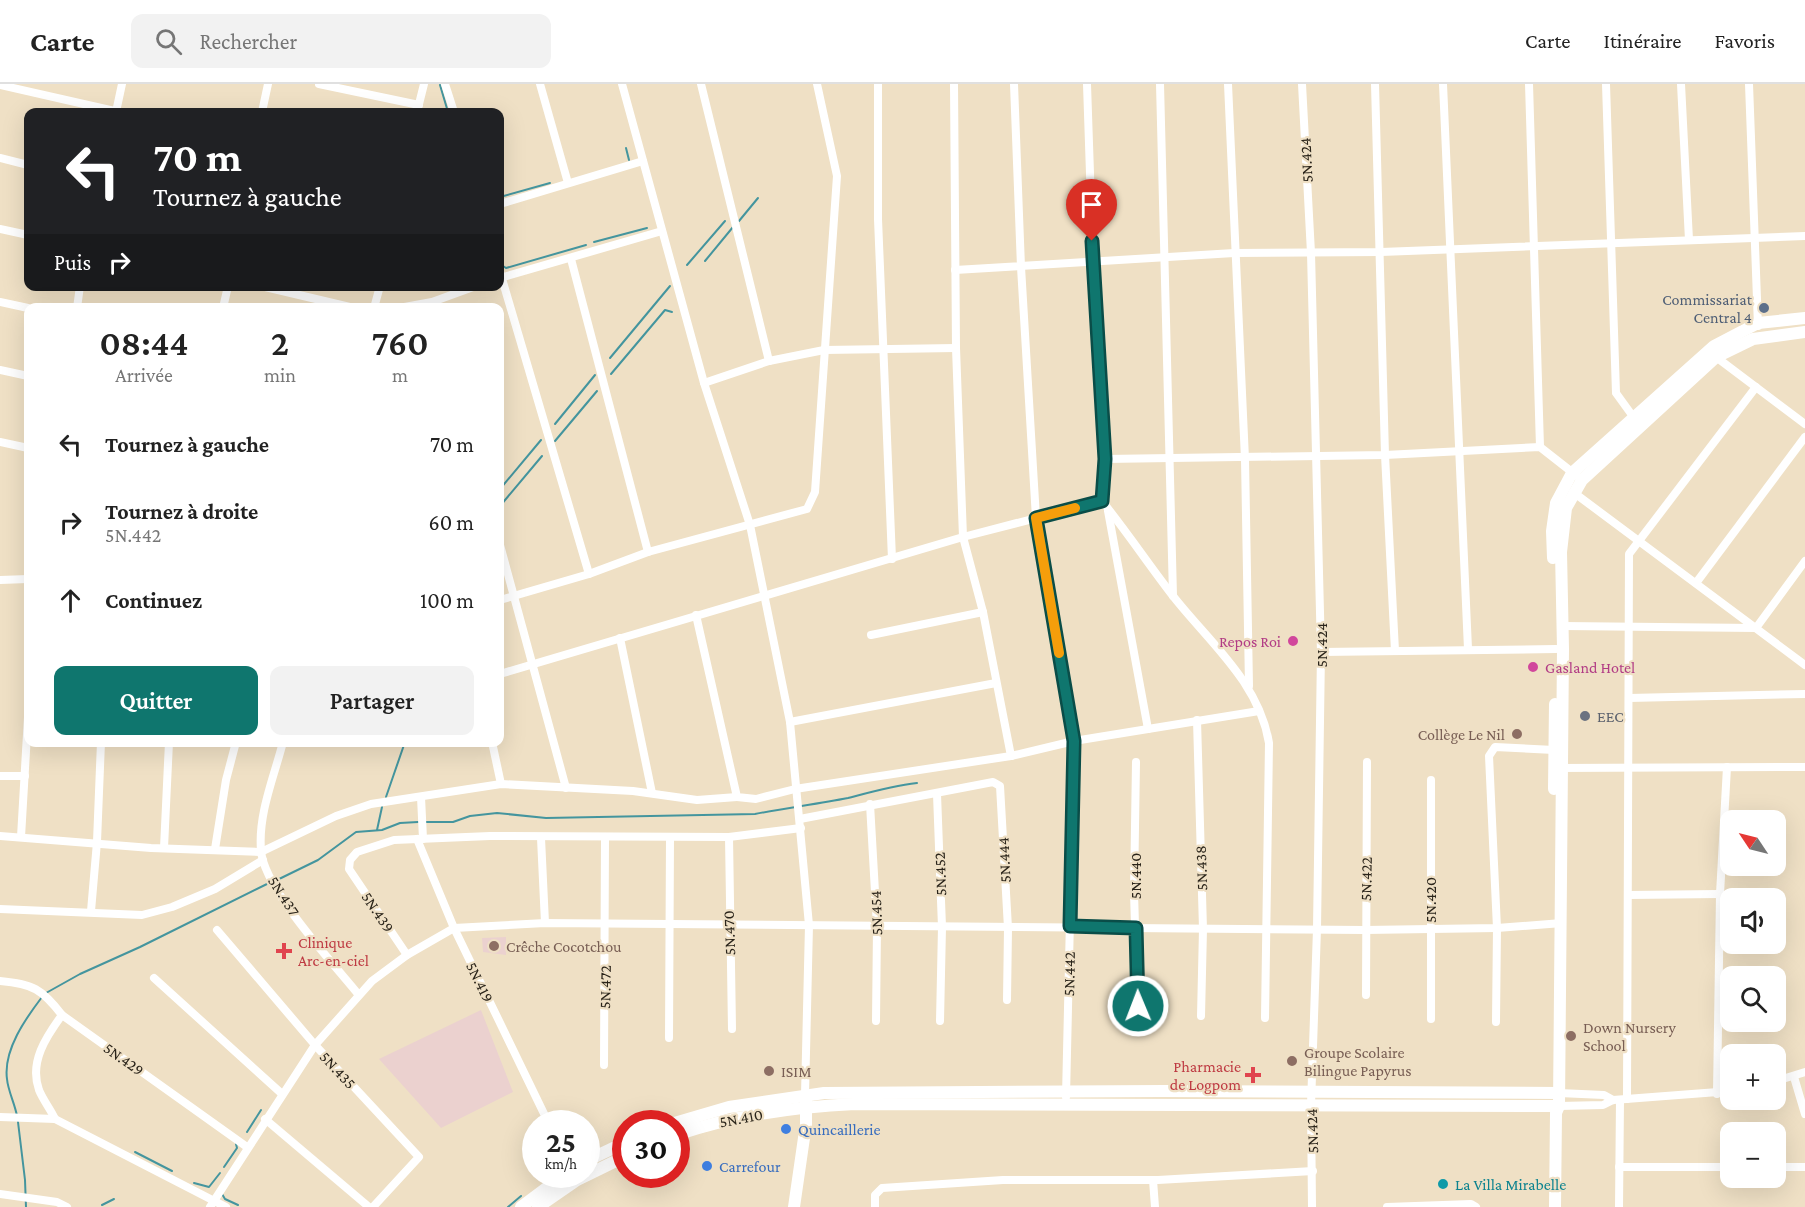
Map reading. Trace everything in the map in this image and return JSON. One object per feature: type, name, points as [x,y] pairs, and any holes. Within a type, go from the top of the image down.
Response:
[{"type":"main road","points":[[1638,422],[1714,346],[1758,324],[1805,318]]},
{"type":"main road","points":[[1559,768],[1554,750],[1556,649],[1553,524],[1556,503],[1577,476],[1716,357],[1759,338],[1805,332]]},
{"type":"main road","points":[[1555,1207],[1559,768],[1563,626],[1562,522],[1577,476]]},
{"type":"main road","points":[[690,1118],[729,1107],[806,1101],[1067,1092],[1311,1099],[1556,1102]]},
{"type":"main road","points":[[885,1099],[1066,1106],[1311,1099]]},
{"type":"main road","points":[[794,1207],[806,1101]]},
{"type":"main road","name":"5N.410","points":[[690,1131],[806,1101]]},
{"type":"main road","points":[[521,1207],[552,1188]]},
{"type":"main road","points":[[538,1207],[559,1188]]},
{"type":"street","points":[[118,108],[122,84]]},
{"type":"street","points":[[263,108],[268,84]]},
{"type":"street","points":[[319,84],[414,108]]},
{"type":"street","points":[[418,108],[424,84]]},
{"type":"street","points":[[445,84],[453,108]]},
{"type":"street","points":[[540,84],[568,183]]},
{"type":"street","points":[[622,84],[704,383],[750,525],[790,722],[809,926],[806,1101]]},
{"type":"street","points":[[701,84],[769,361]]},
{"type":"street","points":[[504,599],[589,574],[648,552],[807,509],[814,498],[837,176],[816,84]]},
{"type":"street","points":[[878,84],[883,351],[892,559]]},
{"type":"street","points":[[954,84],[956,348],[963,537],[983,612],[1011,756]]},
{"type":"street","name":"5N.442","points":[[1014,84],[1021,267],[1036,518],[1074,741],[1066,1106]]},
{"type":"street","points":[[1087,84],[1093,263],[1105,459],[1105,504],[1148,729]]},
{"type":"street","points":[[1160,84],[1173,596]]},
{"type":"street","points":[[1228,84],[1245,459],[1249,687]]},
{"type":"street","name":"5N.424","points":[[1302,84],[1311,253],[1321,652],[1317,929],[1311,1099],[1312,1207]]},
{"type":"street","points":[[1374,84],[1381,252],[1385,455],[1395,651]]},
{"type":"street","points":[[1443,84],[1452,250],[1457,453],[1468,650]]},
{"type":"street","points":[[1528,84],[1540,447]]},
{"type":"street","points":[[1606,84],[1616,393],[1638,422]]},
{"type":"street","points":[[1681,84],[1689,240]]},
{"type":"street","points":[[1749,84],[1759,338]]},
{"type":"street","points":[[0,85],[100,108]]},
{"type":"street","points":[[0,158],[24,164]]},
{"type":"street","points":[[504,203],[643,161]]},
{"type":"street","points":[[0,229],[24,234]]},
{"type":"street","points":[[504,275],[571,259],[662,231]]},
{"type":"street","points":[[955,270],[1234,253],[1452,250],[1805,236]]},
{"type":"street","points":[[571,259],[648,552]]},
{"type":"street","points":[[504,289],[589,574]]},
{"type":"street","points":[[282,291],[333,303]]},
{"type":"street","points":[[438,303],[465,291]]},
{"type":"street","points":[[0,302],[24,307]]},
{"type":"street","points":[[704,383],[769,361],[824,350],[883,351],[956,348]]},
{"type":"street","points":[[1716,357],[1805,424]]},
{"type":"street","points":[[0,370],[24,375]]},
{"type":"street","points":[[1619,1207],[1620,1100],[1628,895],[1629,554],[1756,387]]},
{"type":"street","points":[[1696,583],[1805,437]]},
{"type":"street","points":[[0,442],[24,447]]},
{"type":"street","points":[[1105,459],[1168,456],[1245,459],[1457,453],[1540,447],[1577,476]]},
{"type":"street","points":[[1573,492],[1805,665]]},
{"type":"street","points":[[504,673],[963,537],[1036,518],[1105,504]]},
{"type":"street","points":[[1105,504],[1173,596],[1249,687],[1269,743],[1265,1017]]},
{"type":"street","points":[[504,561],[566,788]]},
{"type":"street","points":[[1756,628],[1805,561]]},
{"type":"street","points":[[0,580],[24,579]]},
{"type":"street","points":[[871,635],[983,612]]},
{"type":"street","points":[[696,615],[737,797]]},
{"type":"street","points":[[1563,626],[1756,628]]},
{"type":"street","points":[[620,638],[652,793]]},
{"type":"street","points":[[1321,652],[1556,649]]},
{"type":"street","points":[[790,722],[996,683]]},
{"type":"street","points":[[1629,698],[1805,694]]},
{"type":"street","points":[[0,909],[91,911],[142,915],[172,907],[215,889],[262,856],[336,816],[371,804],[501,784],[652,793],[665,797],[697,800],[737,797],[756,799],[1011,756],[1074,741],[1259,711]]},
{"type":"street","name":"5N.438","points":[[1197,720],[1203,929],[1201,1017]]},
{"type":"street","points":[[21,837],[26,747]]},
{"type":"street","points":[[91,911],[98,842],[101,747]]},
{"type":"street","points":[[164,848],[169,747]]},
{"type":"street","points":[[215,849],[225,780],[235,747]]},
{"type":"street","points":[[262,856],[263,821],[283,747]]},
{"type":"street","points":[[493,747],[501,784]]},
{"type":"street","points":[[1496,1022],[1497,928],[1489,756],[1495,747],[1554,750]]},
{"type":"street","name":"5N.440","points":[[1136,762],[1138,1026]]},
{"type":"street","name":"5N.422","points":[[1366,996],[1367,762]]},
{"type":"street","points":[[1717,1094],[1719,894],[1727,767]]},
{"type":"street","points":[[1559,768],[1805,767]]},
{"type":"street","points":[[0,776],[25,777]]},
{"type":"street","name":"5N.420","points":[[1431,780],[1431,1019]]},
{"type":"street","name":"5N.444","points":[[937,794],[993,782],[1000,786],[1008,928],[1007,1000]]},
{"type":"street","points":[[421,797],[423,822],[420,839],[490,836],[670,838],[729,837],[800,823],[870,804],[937,794]]},
{"type":"street","name":"5N.452","points":[[937,794],[942,927],[940,1021]]},
{"type":"street","name":"5N.454","points":[[870,804],[877,927],[876,1021]]},
{"type":"street","points":[[0,836],[164,848],[215,849],[262,856]]},
{"type":"street","name":"5N.470","points":[[729,837],[732,1029]]},
{"type":"street","points":[[542,838],[544,923]]},
{"type":"street","name":"5N.472","points":[[604,838],[606,925],[604,1065]]},
{"type":"street","points":[[669,1038],[670,838]]},
{"type":"street","name":"5N.439","points":[[407,955],[349,869],[350,860],[357,852],[394,840],[420,839]]},
{"type":"street","name":"5N.419","points":[[420,839],[454,928],[542,1110]]},
{"type":"street","name":"5N.437","points":[[262,856],[287,904],[358,994]]},
{"type":"street","points":[[1628,895],[1719,894]]},
{"type":"street","points":[[212,1204],[281,1094],[315,1045],[358,994],[407,955],[454,928],[544,923],[1365,930],[1497,928],[1558,923]]},
{"type":"street","name":"5N.435","points":[[217,930],[315,1045],[419,1157],[371,1207],[266,1119]]},
{"type":"street","points":[[154,978],[281,1094]]},
{"type":"street","name":"5N.429","points":[[0,981],[23,983],[39,990],[62,1015],[247,1147]]},
{"type":"street","points":[[55,1119],[40,1092],[35,1074],[43,1041],[62,1015]]},
{"type":"street","points":[[1786,1079],[1805,1072]]},
{"type":"street","points":[[1794,1077],[1805,1114]]},
{"type":"street","points":[[1556,1102],[1603,1105],[1620,1100],[1720,1093]]},
{"type":"street","points":[[0,1117],[55,1119],[212,1204],[226,1207]]},
{"type":"street","points":[[1619,1167],[1720,1167]]},
{"type":"street","points":[[1786,1167],[1805,1167]]},
{"type":"street","points":[[875,1207],[875,1195],[882,1188],[1042,1178],[1153,1180],[1313,1171]]},
{"type":"street","points":[[1153,1180],[1155,1207]]},
{"type":"street","points":[[0,1194],[57,1202],[67,1207]]},
{"type":"street","points":[[1387,1207],[1471,1204],[1476,1207]]},
{"type":"shaded area","name":"Crêche Cocotchou","points":[[506,937],[506,955],[483,952],[482,938]]},
{"type":"shaded area","points":[[481,1010],[513,1092],[441,1128],[379,1059]]},
{"type":"waterway","points":[[440,85],[447,108]]},
{"type":"waterway","points":[[626,148],[629,160]]},
{"type":"waterway","points":[[504,196],[550,183]]},
{"type":"waterway","points":[[739,221],[758,198]]},
{"type":"waterway","points":[[687,265],[725,221]]},
{"type":"waterway","points":[[705,261],[733,227]]},
{"type":"waterway","points":[[594,242],[647,228]]},
{"type":"waterway","points":[[504,267],[506,268],[586,245]]},
{"type":"waterway","points":[[610,358],[670,286]]},
{"type":"waterway","points":[[611,374],[665,310],[672,312]]},
{"type":"waterway","points":[[555,424],[595,375]]},
{"type":"waterway","points":[[555,441],[597,391]]},
{"type":"waterway","points":[[504,484],[541,440]]},
{"type":"waterway","points":[[504,501],[542,456]]},
{"type":"waterway","points":[[386,797],[403,747]]},
{"type":"waterway","points":[[424,822],[453,822],[470,816],[497,813],[546,818],[755,814],[917,783]]},
{"type":"waterway","points":[[377,830],[382,807]]},
{"type":"waterway","points":[[275,881],[318,860],[356,832],[382,830],[400,823],[418,822]]},
{"type":"waterway","points":[[46,993],[80,974],[269,883]]},
{"type":"waterway","points":[[17,1116],[8,1084],[9,1057],[17,1035],[42,997]]},
{"type":"waterway","points":[[247,1132],[261,1110]]},
{"type":"waterway","points":[[18,1122],[26,1207]]},
{"type":"waterway","points":[[224,1167],[237,1148],[236,1144]]},
{"type":"waterway","points":[[135,1152],[172,1171]]},
{"type":"waterway","points":[[194,1183],[209,1187],[220,1173]]},
{"type":"waterway","points":[[222,1194],[225,1199],[238,1205]]},
{"type":"waterway","points":[[508,1207],[521,1196]]},
{"type":"waterway","points":[[102,1205],[114,1199]]},
{"type":"slow traffic","points":[[1059,653],[1036,518],[1075,508]]},
{"type":"place","name":"Commissariat Central 4","points":[[1764,308]]},
{"type":"place","name":"Repos Roi","points":[[1293,641]]},
{"type":"place","name":"Gasland Hotel","points":[[1533,667]]},
{"type":"place","name":"EEC","points":[[1585,716]]},
{"type":"place","name":"Collège Le Nil","points":[[1517,734]]},
{"type":"place","name":"Crêche Cocotchou","points":[[494,946]]},
{"type":"place","name":"Clinique Arc-en-ciel","points":[[284,951]]},
{"type":"place","name":"Down Nursery School","points":[[1571,1036]]},
{"type":"place","name":"Groupe Scolaire Bilingue Papyrus","points":[[1292,1061]]},
{"type":"place","name":"ISIM","points":[[769,1071]]},
{"type":"place","name":"Pharmacie de Logpom","points":[[1253,1075]]},
{"type":"place","name":"Quincaillerie","points":[[786,1129]]},
{"type":"place","name":"Carrefour","points":[[707,1166]]},
{"type":"place","name":"La Villa Mirabelle","points":[[1443,1184]]},
{"type":"route","points":[[1092,241],[1105,459],[1102,501],[1036,518],[1074,741],[1070,926],[1136,928],[1138,1006]]}]
